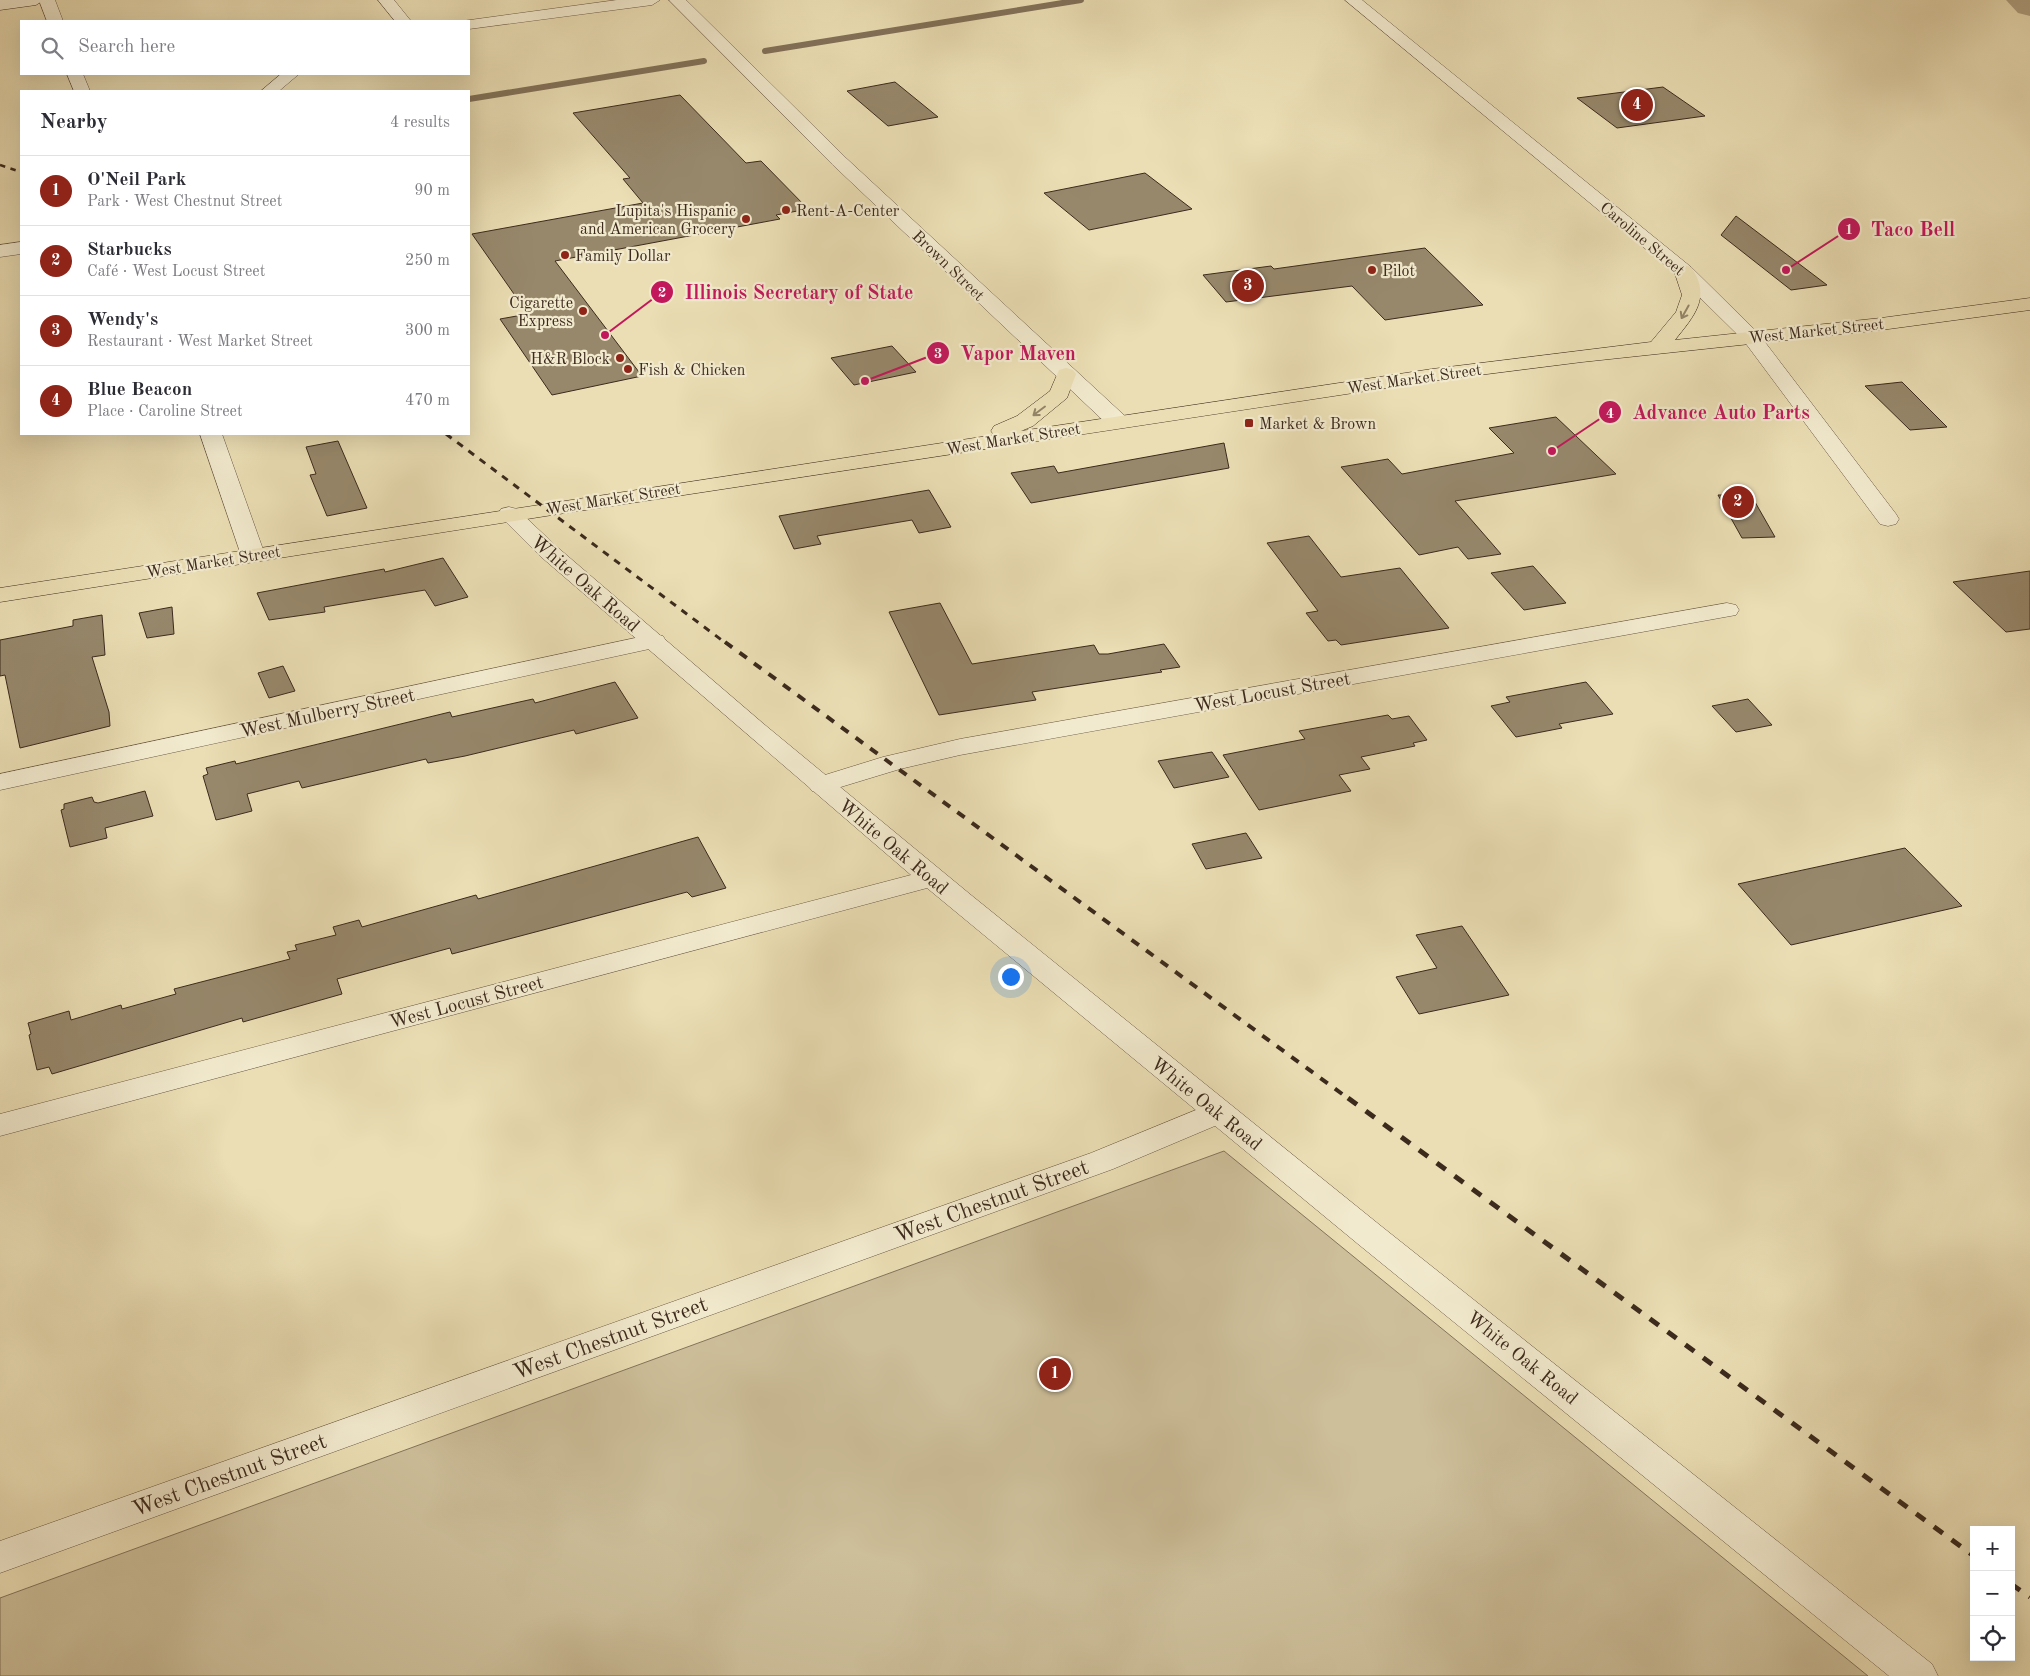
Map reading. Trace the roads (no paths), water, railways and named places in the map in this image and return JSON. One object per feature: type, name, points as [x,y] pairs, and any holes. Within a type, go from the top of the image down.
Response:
[{"type":"main road","points":[[1659,346],[1686,313],[1692,294],[1684,272]]},
{"type":"main road","name":"West Market Street","points":[[0,595],[509,514],[1541,359],[1951,315],[2030,304]]},
{"type":"main road","points":[[971,444],[1025,421],[1040,410],[1060,394],[1066,374]]},
{"type":"street","points":[[0,5],[36,0]]},
{"type":"street","points":[[47,0],[55,20]]},
{"type":"street","points":[[386,0],[402,20]]},
{"type":"street","points":[[470,24],[652,0]]},
{"type":"street","name":"Brown Street","points":[[677,0],[750,75],[1118,422]]},
{"type":"street","name":"Caroline Street","points":[[1353,0],[1684,272],[1751,337],[1888,519]]},
{"type":"street","points":[[75,75],[82,90]]},
{"type":"street","points":[[269,90],[290,75]]},
{"type":"street","points":[[0,251],[20,248]]},
{"type":"street","points":[[211,435],[252,555]]},
{"type":"street","name":"White Oak Road","points":[[509,514],[821,785],[932,878],[1218,1112],[1918,1676]]},
{"type":"street","name":"West Locust Street","points":[[821,785],[892,763],[960,747],[1727,610]]},
{"type":"street","name":"West Mulberry Street","points":[[0,782],[654,641]]},
{"type":"street","name":"West Locust Street","points":[[0,1125],[932,878]]},
{"type":"street","name":"West Chestnut Street","points":[[0,1557],[1102,1161],[1218,1112]]},
{"type":"waterway","points":[[765,51],[1081,0]]},
{"type":"waterway","points":[[2023,0],[2030,6]]},
{"type":"waterway","points":[[470,99],[704,61]]},
{"type":"railway","points":[[0,165],[20,172]]},
{"type":"railway","points":[[447,435],[727,644]]},
{"type":"railway","points":[[725,642],[1349,1099]]},
{"type":"railway","points":[[1348,1098],[1970,1553]]},
{"type":"railway","points":[[2015,1587],[2030,1597]]},
{"type":"place","name":"Blue Beacon","points":[[1637,105]]},
{"type":"place","name":"Rent-A-Center","points":[[786,210]]},
{"type":"place","name":"Lupita's Hispanic and American Grocery","points":[[746,219]]},
{"type":"place","name":"Family Dollar","points":[[565,255]]},
{"type":"place","name":"Pilot","points":[[1372,270]]},
{"type":"place","name":"Taco Bell","points":[[1786,270]]},
{"type":"place","name":"Wendy's","points":[[1248,286]]},
{"type":"place","name":"Cigarette Express","points":[[583,311]]},
{"type":"place","name":"Illinois Secretary of State","points":[[605,335]]},
{"type":"place","name":"H&R Block","points":[[620,358]]},
{"type":"place","name":"Fish & Chicken","points":[[628,369]]},
{"type":"place","name":"Vapor Maven","points":[[865,381]]},
{"type":"place","name":"Market & Brown","points":[[1249,423]]},
{"type":"place","name":"Advance Auto Parts","points":[[1552,451]]},
{"type":"place","name":"Starbucks","points":[[1738,502]]},
{"type":"place","name":"O'Neil Park","points":[[1055,1374]]}]
